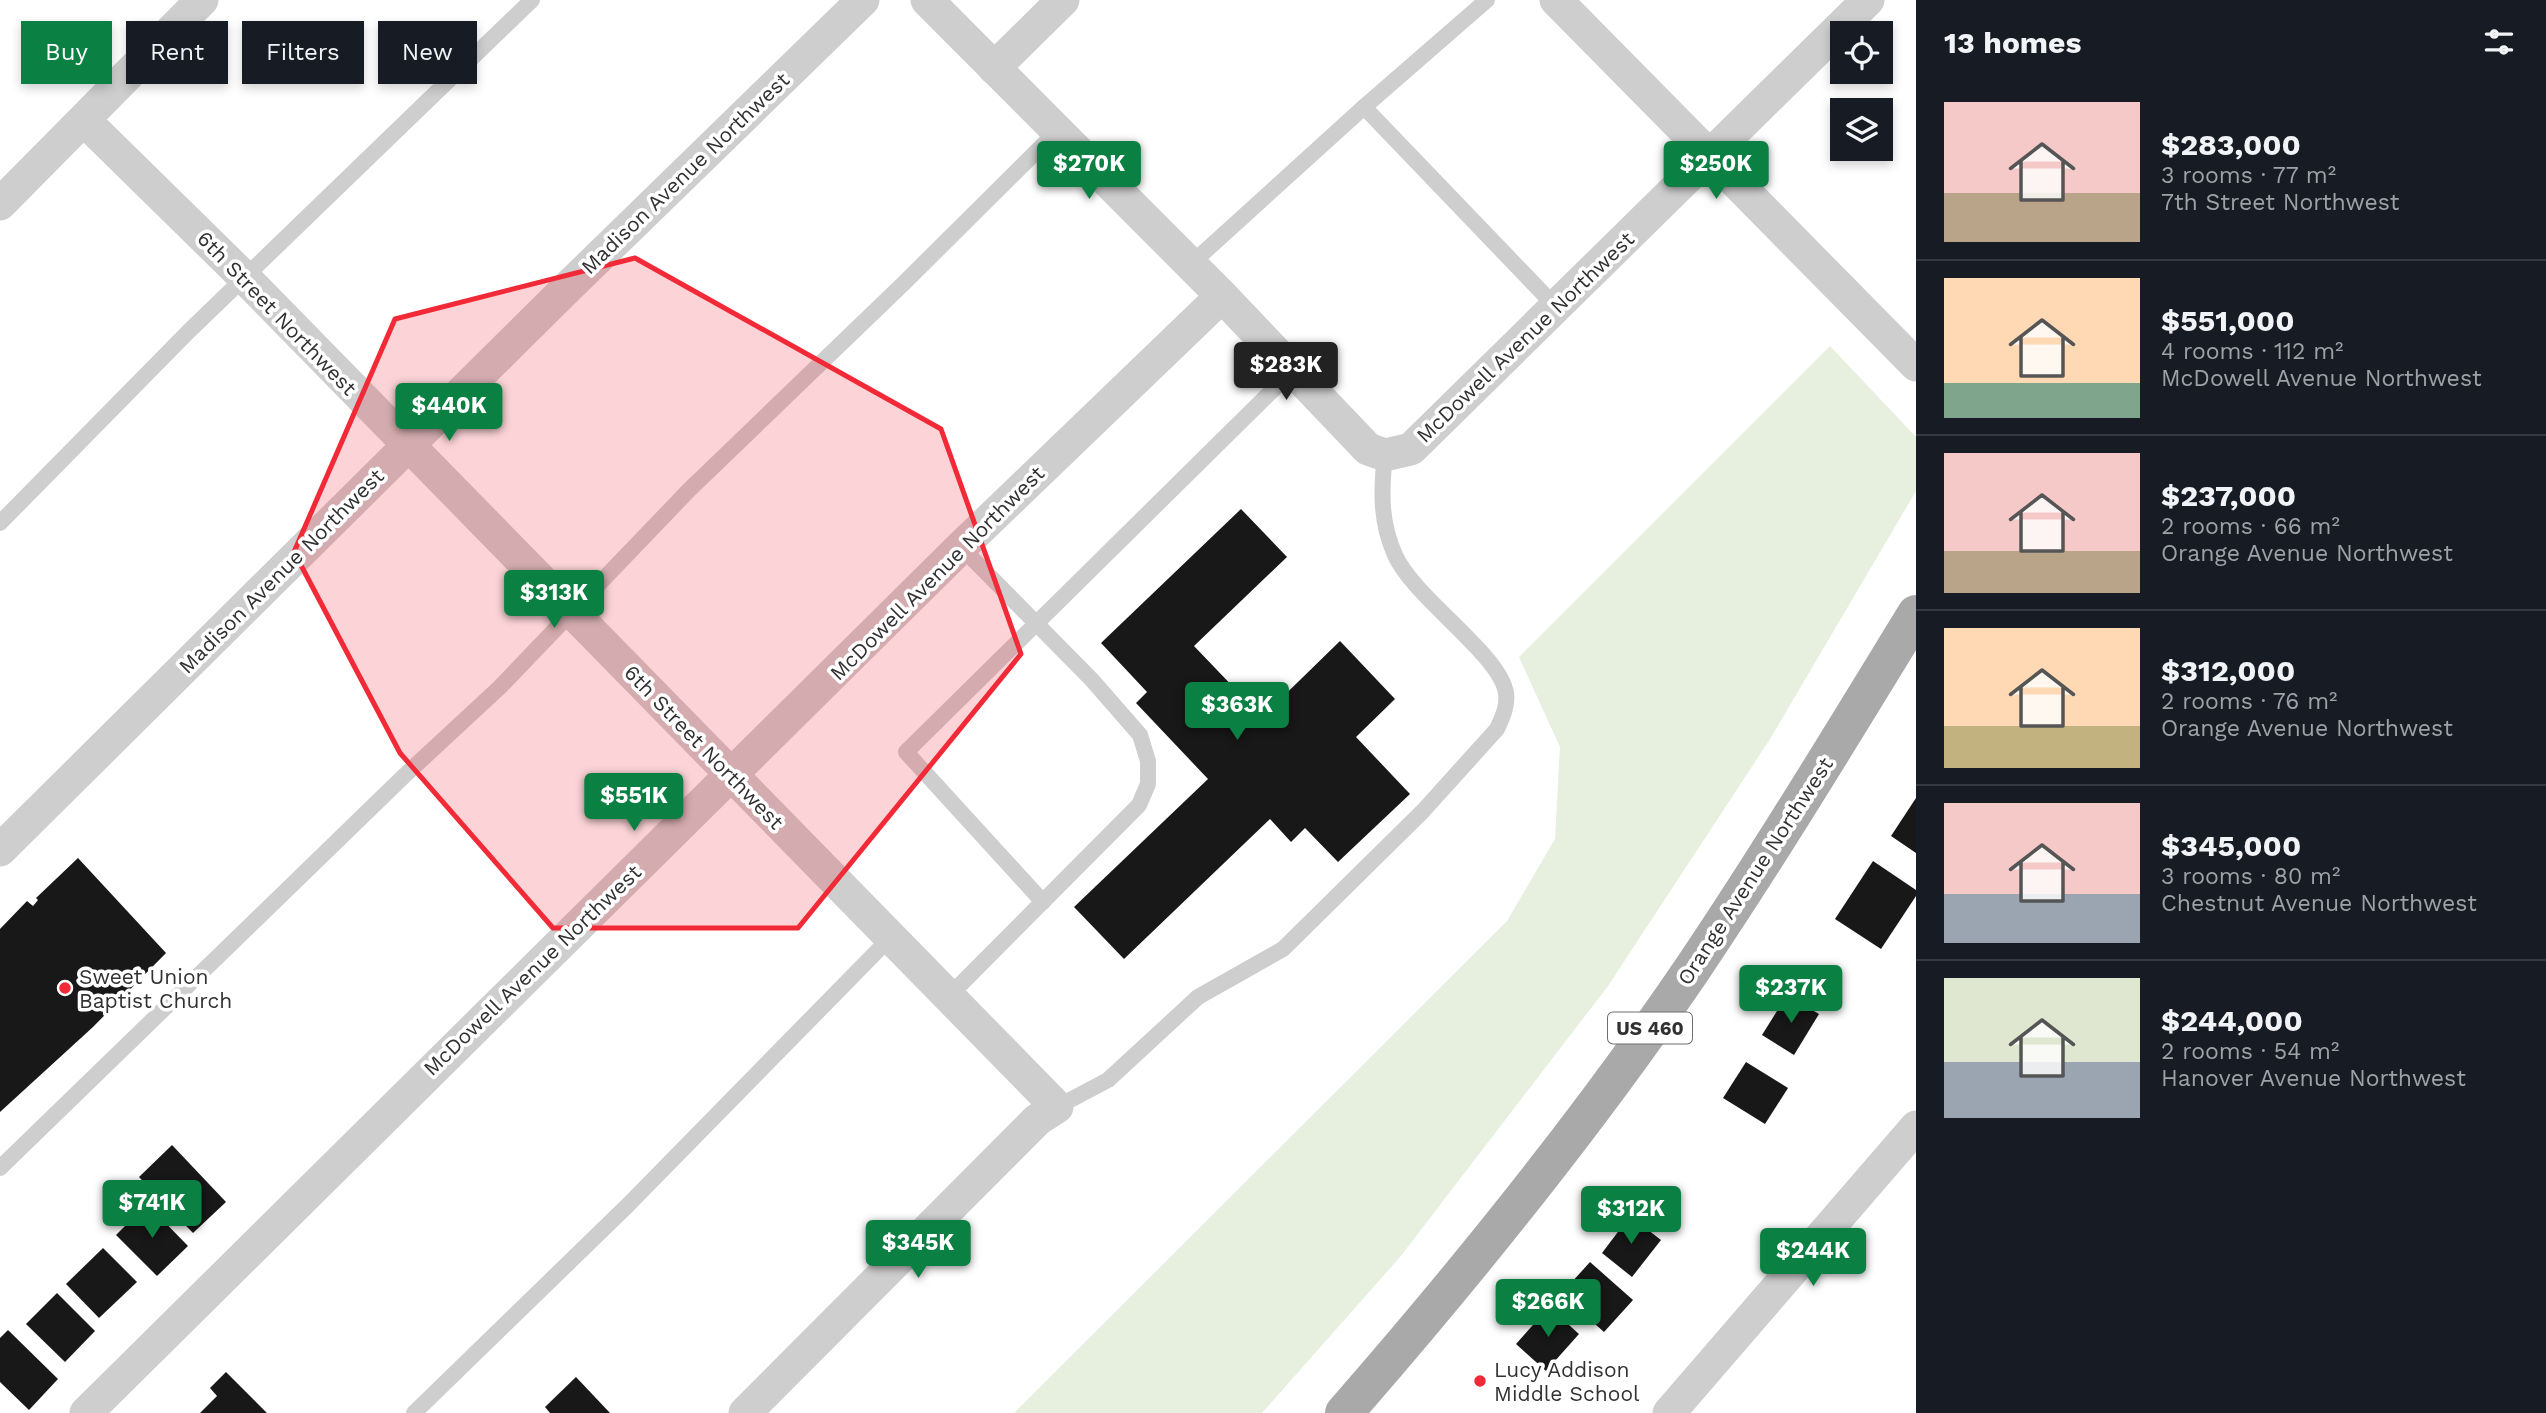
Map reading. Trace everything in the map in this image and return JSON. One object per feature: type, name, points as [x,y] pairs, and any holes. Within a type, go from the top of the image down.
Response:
[{"type":"main road","name":"Orange Avenue Northwest","points":[[1344,1413],[1466,1271],[1603,1094],[1693,968],[1784,828],[1916,614]]},
{"type":"street","points":[[0,204],[202,0]]},
{"type":"street","name":"Madison Avenue Northwest","points":[[0,850],[407,446],[863,0]]},
{"type":"street","points":[[928,0],[1191,264],[1368,449],[1385,455]]},
{"type":"street","points":[[994,68],[1063,0]]},
{"type":"street","points":[[1556,0],[1916,365]]},
{"type":"street","name":"McDowell Avenue Northwest","points":[[1385,455],[1411,449],[1868,0]]},
{"type":"street","name":"6th Street Northwest","points":[[84,120],[245,278],[1057,1107]]},
{"type":"street","name":"McDowell Avenue Northwest","points":[[86,1413],[961,547],[1222,296]]},
{"type":"street","points":[[744,1413],[1037,1120],[1057,1107]]},
{"type":"street","points":[[1669,1413],[1916,1127]]},
{"type":"lane","points":[[0,523],[245,278],[532,0]]},
{"type":"lane","points":[[1191,264],[1487,0]]},
{"type":"lane","points":[[1364,107],[1557,308]]},
{"type":"lane","points":[[0,1168],[404,776],[500,687],[689,490],[1057,131]]},
{"type":"lane","points":[[1043,902],[906,752],[1293,370]]},
{"type":"lane","points":[[1057,1107],[1108,1080],[1198,996],[1283,949],[1423,811],[1497,729],[1504,715],[1506,694],[1499,674],[1414,583],[1396,558],[1385,529],[1381,494],[1385,455]]},
{"type":"lane","points":[[948,997],[1139,806],[1148,784],[1149,761],[1140,735],[1092,680],[961,547]]},
{"type":"lane","points":[[414,1413],[628,1205],[890,939]]},
{"type":"highlighted area","points":[[635,258],[941,429],[1021,654],[798,928],[553,928],[400,753],[294,552],[395,319]]},
{"type":"green space","points":[[1830,346],[1916,437],[1916,491],[1770,739],[1608,986],[1400,1257],[1262,1413],[1014,1413],[1507,921],[1555,839],[1560,747],[1519,657]]},
{"type":"building","points":[[1241,509],[1287,557],[1194,646],[1262,717],[1340,641],[1395,699],[1356,737],[1410,794],[1338,862],[1305,828],[1291,842],[1270,819],[1124,959],[1074,907],[1208,779],[1136,703],[1147,692],[1101,643]]},
{"type":"building","points":[[1916,798],[1916,853],[1891,836]]},
{"type":"building","name":"Sweet Union Baptist Church","points":[[78,858],[166,953],[93,1027],[0,1112],[0,929],[27,901],[33,906],[38,900],[36,898]]},
{"type":"building","points":[[1873,861],[1916,890],[1916,896],[1881,949],[1835,919]]},
{"type":"building","points":[[1787,995],[1819,1014],[1794,1055],[1762,1035]]},
{"type":"building","points":[[1746,1062],[1788,1088],[1765,1124],[1723,1098]]},
{"type":"building","points":[[172,1145],[226,1202],[193,1233],[139,1177]]},
{"type":"building","points":[[147,1204],[188,1246],[157,1276],[116,1235]]},
{"type":"building","points":[[1630,1216],[1661,1240],[1632,1277],[1602,1253]]},
{"type":"building","points":[[103,1248],[137,1282],[99,1318],[66,1284]]},
{"type":"building","points":[[1590,1262],[1633,1300],[1604,1332],[1561,1294]]},
{"type":"building","points":[[57,1293],[95,1331],[65,1362],[26,1324]]},
{"type":"building","points":[[1549,1307],[1579,1334],[1546,1371],[1516,1344]]},
{"type":"building","points":[[8,1330],[58,1379],[29,1410],[0,1382],[0,1338]]},
{"type":"building","points":[[226,1372],[267,1413],[200,1413],[217,1396],[210,1388]]},
{"type":"building","points":[[576,1377],[610,1413],[550,1413],[545,1407]]},
{"type":"place","name":"Sweet Union Baptist Church","points":[[65,988]]},
{"type":"place","name":"Lucy Addison Middle School","points":[[1480,1381]]}]
